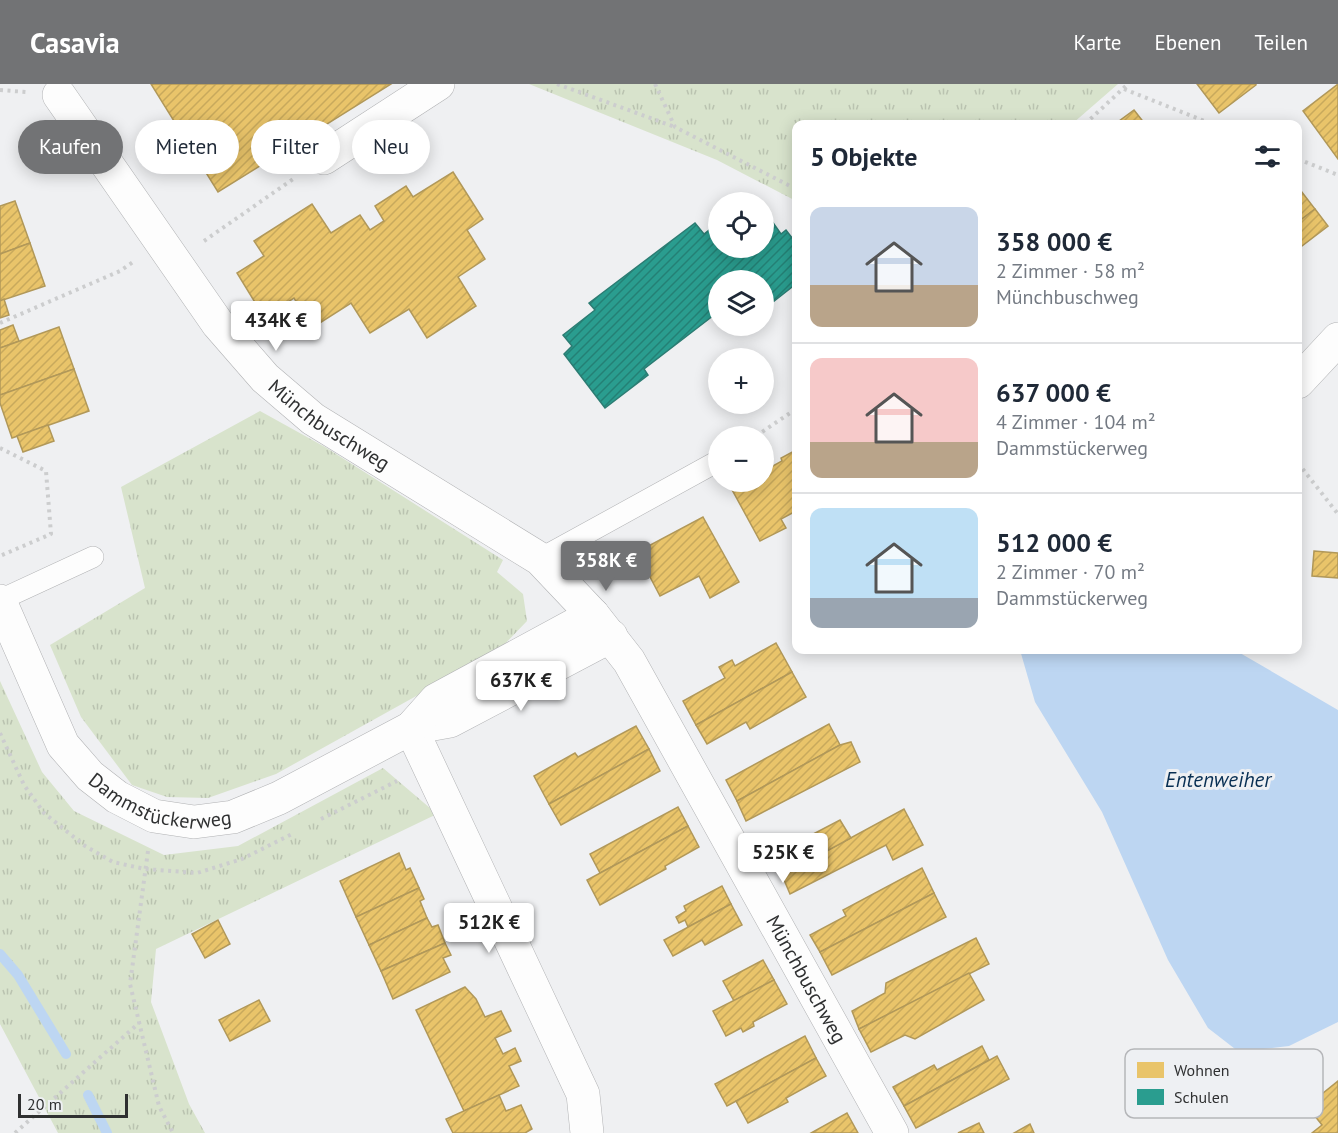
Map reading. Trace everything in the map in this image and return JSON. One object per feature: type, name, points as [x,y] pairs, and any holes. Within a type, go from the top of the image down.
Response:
[{"type":"street","points":[[340,148],[438,84]]},
{"type":"street","name":"Münchbuschweg","points":[[59,95],[218,324],[265,378],[313,419],[540,558],[602,625],[629,661],[892,1133]]},
{"type":"street","points":[[1302,378],[1338,339]]},
{"type":"street","name":"Dammstückerweg","points":[[0,601],[63,745],[90,776],[117,797],[154,816],[194,822],[233,817],[279,798],[411,728],[436,700],[602,625]]},
{"type":"street","points":[[411,728],[583,1094],[587,1133]]},
{"type":"lane","points":[[540,558],[708,466]]},
{"type":"lane","points":[[0,601],[93,557]]},
{"type":"path","points":[[558,84],[675,127],[792,187]]},
{"type":"path","points":[[655,84],[675,127]]},
{"type":"path","points":[[1089,120],[1128,84]]},
{"type":"path","points":[[1124,89],[1202,120]]},
{"type":"path","points":[[1302,161],[1338,175]]},
{"type":"path","points":[[0,323],[167,251],[297,174]]},
{"type":"path","points":[[771,426],[792,412]]},
{"type":"path","points":[[0,448],[46,471],[51,534],[0,556]]},
{"type":"path","points":[[1302,468],[1338,514]]},
{"type":"path","points":[[0,733],[24,785],[44,813],[85,846],[113,862],[145,869],[130,984],[159,1107],[173,1133]]},
{"type":"path","points":[[15,1133],[139,1023]]},
{"type":"green space","points":[[529,84],[1118,84],[1077,120],[792,120],[792,199],[717,160]]},
{"type":"green space","points":[[260,411],[325,447],[503,560],[497,572],[523,594],[527,621],[499,650],[276,774],[208,798],[167,797],[132,785],[81,717],[50,645],[145,588],[121,487]]},
{"type":"green space","points":[[0,681],[42,772],[74,811],[164,855],[238,846],[383,768],[437,814],[156,949],[151,1002],[189,1104],[205,1133],[58,1133],[0,1024]]},
{"type":"water","name":"Entenweiher","points":[[1021,654],[1242,654],[1338,710],[1338,1022],[1289,1046],[1264,1049],[1235,1049],[1208,1028],[1168,960],[1102,812],[1035,702]]},
{"type":"building: Wohnen","points":[[151,84],[391,84],[333,120],[251,120],[251,171],[218,192],[207,174],[239,174],[239,120],[173,120]]},
{"type":"building: Wohnen","points":[[1197,84],[1256,84],[1256,85],[1219,113]]},
{"type":"building: Wohnen","points":[[1338,84],[1338,159],[1303,111]]},
{"type":"building: Wohnen","points":[[1134,110],[1142,120],[1120,120]]},
{"type":"building: Wohnen","points":[[453,172],[483,219],[467,230],[485,259],[458,277],[476,306],[427,338],[409,309],[370,333],[351,303],[312,328],[294,298],[264,317],[237,273],[264,256],[254,241],[312,204],[331,233],[360,215],[370,230],[384,221],[375,206],[406,186],[413,197]]},
{"type":"building: Wohnen","points":[[1302,192],[1315,209],[1302,219]]},
{"type":"building: Wohnen","points":[[15,201],[30,243],[0,254],[0,206]]},
{"type":"building: Wohnen","points":[[1315,209],[1328,226],[1302,246],[1302,219]]},
{"type":"building: Wohnen","points":[[30,243],[45,286],[0,301],[0,254]]},
{"type":"building: Wohnen","points":[[4,299],[9,315],[0,318],[0,301]]},
{"type":"building: Wohnen","points":[[13,325],[19,341],[0,348],[0,330]]},
{"type":"building: Wohnen","points":[[59,327],[74,369],[0,395],[0,348]]},
{"type":"building: Wohnen","points":[[74,369],[89,411],[12,438],[0,403],[0,395]]},
{"type":"building: Wohnen","points":[[48,425],[54,441],[23,452],[17,436]]},
{"type":"building: Wohnen","points":[[792,452],[792,513],[781,519],[786,528],[760,541],[733,492],[774,492],[774,465],[782,461],[781,458]]},
{"type":"building: Wohnen","points":[[703,517],[739,582],[710,598],[699,576],[660,596],[637,552]]},
{"type":"building: Wohnen","points":[[1314,551],[1338,553],[1338,578],[1312,576]]},
{"type":"building: Wohnen","points":[[776,643],[792,672],[696,725],[683,701],[725,678],[719,667],[732,660],[735,666]]},
{"type":"building: Wohnen","points":[[792,672],[806,697],[750,729],[746,722],[707,744],[696,725]]},
{"type":"building: Wohnen","points":[[829,724],[840,745],[737,801],[726,780]]},
{"type":"building: Wohnen","points":[[636,726],[649,749],[549,804],[534,776],[575,753],[578,757]]},
{"type":"building: Wohnen","points":[[851,742],[860,762],[746,821],[737,801],[840,745]]},
{"type":"building: Wohnen","points":[[649,749],[660,771],[561,825],[549,804]]},
{"type":"building: Wohnen","points":[[678,807],[688,826],[600,873],[590,854]]},
{"type":"building: Wohnen","points":[[904,809],[923,845],[893,860],[886,845],[790,894],[782,875]]},
{"type":"building: Wohnen","points":[[840,820],[851,838],[782,875],[771,856]]},
{"type":"building: Wohnen","points":[[688,826],[699,847],[665,866],[666,869],[600,905],[587,880]]},
{"type":"building: Wohnen","points":[[399,853],[406,870],[410,868],[419,888],[356,917],[340,881]]},
{"type":"building: Wohnen","points":[[922,868],[934,893],[820,952],[810,935],[846,916],[843,910]]},
{"type":"building: Wohnen","points":[[722,886],[731,904],[688,927],[685,920],[679,923],[676,917],[686,911],[684,906]]},
{"type":"building: Wohnen","points":[[419,888],[424,899],[420,901],[427,918],[369,945],[356,917]]},
{"type":"building: Wohnen","points":[[934,893],[946,917],[832,975],[820,952]]},
{"type":"building: Wohnen","points":[[731,904],[742,925],[705,945],[702,940],[673,956],[664,940]]},
{"type":"building: Wohnen","points":[[427,918],[432,927],[438,925],[445,943],[381,971],[369,945]]},
{"type":"building: Wohnen","points":[[218,920],[230,944],[205,958],[192,934]]},
{"type":"building: Wohnen","points":[[976,938],[989,964],[859,1029],[852,1011],[885,993],[886,983]]},
{"type":"building: Wohnen","points":[[445,943],[451,955],[443,958],[450,972],[393,999],[381,971]]},
{"type":"building: Wohnen","points":[[763,960],[774,980],[734,1001],[723,981]]},
{"type":"building: Wohnen","points":[[969,973],[984,1000],[915,1039],[905,1035],[871,1052],[859,1029]]},
{"type":"building: Wohnen","points":[[774,980],[787,1004],[753,1022],[754,1026],[743,1032],[741,1028],[726,1036],[713,1011]]},
{"type":"building: Wohnen","points":[[465,987],[476,999],[485,1017],[501,1011],[511,1031],[495,1038],[503,1054],[515,1048],[521,1061],[509,1066],[519,1086],[464,1111],[416,1010]]},
{"type":"building: Wohnen","points":[[259,1000],[270,1021],[230,1041],[219,1020]]},
{"type":"building: Wohnen","points":[[805,1036],[816,1058],[727,1106],[715,1084]]},
{"type":"building: Wohnen","points":[[982,1046],[989,1060],[904,1106],[893,1087],[934,1065],[937,1070]]},
{"type":"building: Wohnen","points":[[997,1056],[1009,1079],[916,1128],[904,1106]]},
{"type":"building: Wohnen","points":[[816,1058],[826,1076],[786,1098],[788,1102],[748,1123],[736,1101]]},
{"type":"building: Wohnen","points":[[1338,1081],[1338,1133],[1312,1133],[1322,1125],[1316,1118],[1323,1118],[1323,1093]]},
{"type":"building: Wohnen","points":[[499,1095],[506,1111],[521,1105],[532,1129],[525,1133],[453,1133],[446,1119]]},
{"type":"building: Wohnen","points":[[847,1113],[858,1133],[811,1133]]},
{"type":"building: Wohnen","points":[[979,1123],[984,1133],[958,1133]]},
{"type":"building: Wohnen","points":[[1030,1124],[1034,1133],[1014,1133]]},
{"type":"building: Schulen","points":[[695,223],[704,234],[708,231],[708,258],[774,258],[774,224],[781,234],[786,230],[792,238],[792,287],[774,301],[774,270],[708,270],[708,320],[644,369],[648,375],[605,408],[564,354],[572,346],[563,335],[595,310],[589,303]]},
{"type":"waterway","points":[[0,954],[18,975],[66,1054]]},
{"type":"waterway","points":[[88,1095],[107,1133]]}]
